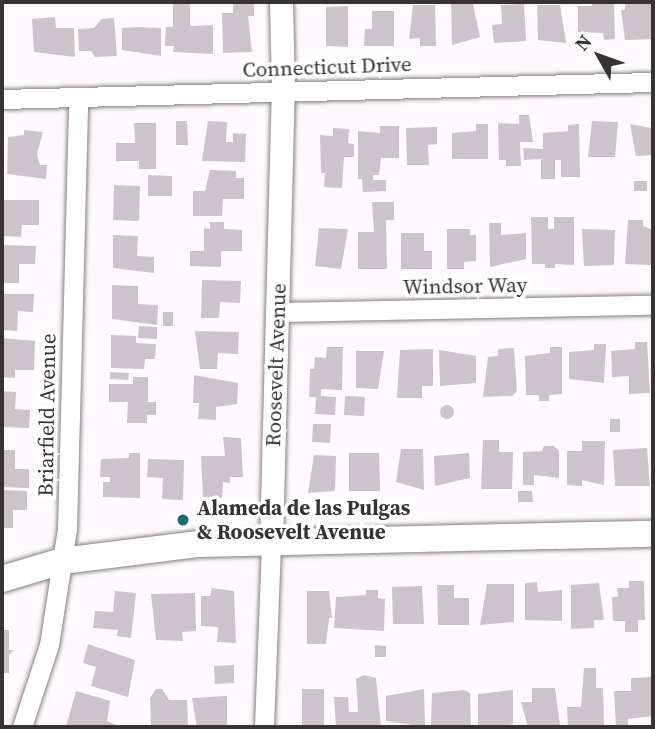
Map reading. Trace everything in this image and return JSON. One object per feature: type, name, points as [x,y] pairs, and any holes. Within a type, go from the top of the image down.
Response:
[{"type":"main road","points":[[2,579],[62,561],[138,549],[271,542],[653,534]]},
{"type":"street","name":"Roosevelt Avenue","points":[[264,727],[284,90],[281,2]]},
{"type":"street","name":"Connecticut Drive","points":[[2,99],[653,82]]},
{"type":"street","name":"Briarfield Avenue","points":[[22,727],[49,645],[67,529],[78,98]]},
{"type":"street","name":"Windsor Way","points":[[278,312],[653,305]]},
{"type":"building","points":[[173,2],[190,2],[190,26],[213,25],[213,54],[173,52],[174,46],[165,46],[166,27],[173,27]]},
{"type":"building","points":[[233,2],[254,2],[254,16],[248,16],[252,52],[223,53],[222,13],[233,13]]},
{"type":"building","points":[[451,2],[473,4],[480,37],[452,45]]},
{"type":"building","points":[[592,2],[614,2],[615,39],[604,40],[603,33],[578,32],[578,6],[592,6]]},
{"type":"building","points":[[652,2],[653,39],[625,40],[621,10],[625,10],[625,3]]},
{"type":"building","points":[[524,4],[526,41],[494,43],[492,25],[502,24],[501,5]]},
{"type":"building","points":[[413,5],[435,5],[436,46],[420,46],[420,38],[409,39]]},
{"type":"building","points":[[537,5],[560,5],[566,43],[538,40]]},
{"type":"building","points":[[348,6],[348,47],[326,46],[326,7]]},
{"type":"building","points":[[372,11],[394,11],[394,46],[364,46],[365,29],[372,29]]},
{"type":"building","points":[[55,17],[56,28],[74,28],[75,57],[34,52],[32,19]]},
{"type":"building","points":[[114,18],[117,56],[95,57],[91,51],[79,51],[78,29],[94,28],[102,19]]},
{"type":"building","points":[[122,28],[161,28],[161,56],[122,50]]},
{"type":"building","points":[[519,115],[529,115],[533,142],[520,142],[521,166],[506,166],[506,160],[499,160],[498,123],[519,124]]},
{"type":"building","points":[[176,121],[187,121],[188,145],[176,145]]},
{"type":"building","points":[[208,121],[227,122],[226,142],[233,142],[233,133],[246,134],[245,162],[202,161]]},
{"type":"building","points":[[592,121],[618,122],[615,157],[588,157]]},
{"type":"building","points":[[134,123],[156,123],[156,169],[139,169],[139,161],[116,161],[116,143],[135,143]]},
{"type":"building","points":[[476,124],[488,124],[488,159],[452,159],[452,133],[476,131]]},
{"type":"building","points":[[579,124],[580,177],[561,177],[561,160],[555,160],[555,179],[541,179],[541,159],[524,160],[523,148],[543,149],[543,133],[568,131],[568,125]]},
{"type":"building","points":[[630,124],[651,128],[653,155],[636,156]]},
{"type":"building","points":[[380,126],[399,126],[399,158],[381,158],[379,175],[373,175],[373,180],[386,180],[386,191],[363,192],[362,179],[358,179],[358,131],[380,133]]},
{"type":"building","points":[[437,127],[437,144],[428,145],[429,165],[407,165],[406,128]]},
{"type":"building","points":[[333,128],[349,129],[348,143],[354,144],[354,157],[344,157],[342,188],[324,187],[325,173],[321,173],[320,135],[333,136]]},
{"type":"building","points":[[24,130],[43,132],[37,154],[40,165],[47,165],[46,179],[7,174],[8,137],[24,135]]},
{"type":"building","points":[[210,170],[236,171],[236,178],[244,178],[244,199],[223,199],[222,216],[193,216],[193,191],[205,191]]},
{"type":"building","points":[[148,175],[172,176],[172,196],[148,196]]},
{"type":"building","points":[[634,181],[647,181],[647,191],[634,191]]},
{"type":"building","points":[[114,185],[140,186],[139,221],[113,220]]},
{"type":"building","points":[[2,200],[39,200],[39,225],[22,225],[21,237],[2,236]]},
{"type":"building","points":[[372,202],[394,202],[394,220],[386,220],[387,269],[358,269],[358,232],[374,232]]},
{"type":"building","points":[[531,217],[548,217],[548,229],[554,229],[554,217],[574,217],[574,265],[555,264],[555,268],[545,268],[545,264],[532,264]]},
{"type":"building","points":[[628,220],[643,220],[643,226],[653,230],[651,265],[625,264]]},
{"type":"building","points":[[210,222],[224,222],[224,229],[242,230],[242,251],[221,251],[221,267],[190,266],[190,251],[204,251],[204,228],[210,229]]},
{"type":"building","points":[[489,223],[501,223],[501,235],[526,233],[526,259],[490,267]]},
{"type":"building","points":[[319,228],[348,229],[341,269],[315,266]]},
{"type":"building","points":[[447,229],[470,229],[470,235],[476,235],[476,261],[464,262],[464,269],[447,269]]},
{"type":"building","points":[[582,229],[615,230],[614,265],[584,266]]},
{"type":"building","points":[[401,233],[424,233],[424,251],[432,251],[432,269],[401,269]]},
{"type":"building","points":[[113,235],[138,236],[137,256],[154,257],[154,273],[113,268]]},
{"type":"building","points":[[2,245],[36,246],[35,264],[19,264],[19,283],[2,283]]},
{"type":"building","points":[[202,280],[241,281],[240,303],[220,302],[219,318],[201,318]]},
{"type":"building","points":[[112,285],[138,286],[138,304],[158,305],[157,325],[112,319]]},
{"type":"building","points":[[2,294],[34,294],[33,312],[18,311],[17,331],[2,330]]},
{"type":"building","points":[[163,312],[173,312],[173,326],[163,326]]},
{"type":"building","points":[[139,326],[157,327],[157,339],[138,338]]},
{"type":"building","points":[[195,331],[239,332],[238,354],[218,353],[217,369],[200,369]]},
{"type":"building","points":[[111,335],[136,336],[136,343],[156,344],[155,359],[145,359],[144,369],[111,368]]},
{"type":"building","points":[[2,338],[35,341],[34,370],[15,370],[15,378],[2,377]]},
{"type":"building","points":[[635,342],[647,342],[650,393],[629,394],[629,376],[612,377],[611,351],[635,349]]},
{"type":"building","points":[[594,344],[606,344],[604,383],[569,379],[569,352],[594,350]]},
{"type":"building","points":[[327,347],[343,347],[342,390],[321,389],[321,396],[336,397],[335,415],[315,414],[316,397],[309,397],[310,369],[314,369],[315,357],[326,358]]},
{"type":"building","points":[[550,347],[562,347],[562,394],[549,395],[549,401],[539,401],[539,395],[526,395],[525,356],[550,353]]},
{"type":"building","points":[[514,348],[517,391],[512,396],[483,397],[488,357],[498,356],[498,349]]},
{"type":"building","points":[[433,349],[433,386],[422,386],[422,398],[397,398],[400,350]]},
{"type":"building","points":[[439,350],[476,356],[476,383],[440,386]]},
{"type":"building","points":[[356,351],[384,351],[378,389],[356,388]]},
{"type":"building","points":[[110,372],[129,373],[128,380],[110,379]]},
{"type":"building","points":[[194,375],[238,383],[237,404],[216,407],[216,420],[198,419],[199,403],[193,403]]},
{"type":"building","points":[[133,377],[148,377],[148,402],[156,402],[156,415],[147,415],[147,423],[127,423],[128,402],[109,402],[109,384],[133,384]]},
{"type":"building","points":[[2,391],[16,392],[15,409],[30,410],[29,428],[2,427]]},
{"type":"building","points":[[345,396],[365,397],[364,416],[344,415]]},
{"type":"building","points":[[444,405],[450,405],[454,412],[450,419],[444,419],[440,415],[440,409]]},
{"type":"building","points":[[610,419],[620,419],[620,432],[610,432]]},
{"type":"building","points":[[313,424],[331,424],[330,443],[312,442]]},
{"type":"building","points":[[223,437],[241,438],[243,477],[230,477],[230,483],[223,482],[222,498],[203,497],[201,456],[225,456]]},
{"type":"building","points":[[483,440],[499,440],[499,452],[513,452],[512,489],[481,489]]},
{"type":"building","points":[[582,441],[605,441],[604,485],[582,480],[582,486],[567,485],[567,451],[582,451]]},
{"type":"building","points":[[544,446],[554,446],[559,451],[559,478],[534,475],[534,485],[523,485],[523,452],[542,451]]},
{"type":"building","points":[[647,448],[650,486],[615,486],[613,450]]},
{"type":"building","points":[[401,449],[423,449],[424,490],[396,482]]},
{"type":"building","points":[[2,450],[15,450],[15,469],[29,469],[29,488],[2,487]]},
{"type":"building","points":[[129,453],[140,453],[140,498],[103,497],[103,482],[110,482],[110,477],[100,477],[101,459],[129,458]]},
{"type":"building","points":[[349,453],[379,453],[380,491],[349,491]]},
{"type":"building","points":[[469,453],[470,478],[435,486],[434,456]]},
{"type":"building","points":[[314,455],[336,456],[335,491],[308,493]]},
{"type":"building","points":[[148,459],[184,460],[183,500],[162,499],[163,478],[147,477]]},
{"type":"building","points":[[2,490],[27,491],[27,510],[13,510],[13,528],[2,528]]},
{"type":"building","points":[[518,491],[532,491],[533,502],[518,502]]},
{"type":"building","points":[[629,581],[644,581],[645,620],[638,620],[638,632],[625,632],[625,621],[613,621],[612,597],[618,597],[617,588],[629,588]]},
{"type":"building","points":[[537,582],[538,592],[562,590],[562,621],[525,620],[525,583]]},
{"type":"building","points":[[599,583],[604,620],[594,620],[594,628],[571,629],[571,585]]},
{"type":"building","points":[[487,584],[514,584],[514,622],[480,625]]},
{"type":"building","points":[[437,585],[454,585],[454,598],[469,598],[469,625],[438,625]]},
{"type":"building","points":[[422,586],[424,624],[393,624],[392,587]]},
{"type":"building","points":[[212,588],[234,591],[236,643],[217,642],[218,627],[201,626],[201,596],[210,596]]},
{"type":"building","points":[[366,590],[378,590],[378,598],[385,599],[384,631],[334,628],[336,597],[366,595]]},
{"type":"building","points":[[115,591],[136,593],[131,638],[117,636],[118,630],[93,628],[95,611],[113,612]]},
{"type":"building","points":[[307,591],[329,591],[332,618],[329,618],[326,644],[307,644]]},
{"type":"building","points":[[195,593],[196,631],[182,632],[183,641],[156,640],[151,594]]},
{"type":"building","points":[[2,630],[9,630],[9,650],[14,650],[9,655],[9,673],[2,673]]},
{"type":"building","points":[[88,644],[135,660],[128,697],[91,686],[96,667],[83,663]]},
{"type":"building","points":[[375,645],[386,646],[386,657],[375,657]]},
{"type":"building","points":[[234,665],[234,683],[215,684],[214,666]]},
{"type":"building","points":[[584,668],[596,668],[596,688],[603,688],[604,725],[568,727],[567,707],[581,707]]},
{"type":"building","points":[[364,675],[376,678],[381,727],[336,727],[334,697],[348,697],[349,712],[358,712],[356,679]]},
{"type":"building","points":[[651,677],[652,716],[628,719],[628,726],[616,727],[614,691],[631,691],[631,678]]},
{"type":"building","points":[[532,688],[555,688],[560,725],[528,727],[521,702],[532,702]]},
{"type":"building","points":[[156,689],[162,689],[169,700],[187,700],[188,727],[151,727],[150,698]]},
{"type":"building","points":[[302,689],[324,689],[324,727],[302,727]]},
{"type":"building","points":[[424,689],[425,727],[386,721],[386,696]]},
{"type":"building","points":[[464,690],[470,693],[471,727],[431,727],[432,693]]},
{"type":"building","points":[[513,690],[513,723],[509,727],[478,727],[478,694]]},
{"type":"building","points":[[76,691],[110,701],[107,721],[120,727],[66,727]]},
{"type":"building","points":[[227,696],[227,727],[197,727],[192,698]]},
{"type":"place","name":"Alameda de las Pulgas & Roosevelt Avenue","points":[[183,520]]}]
